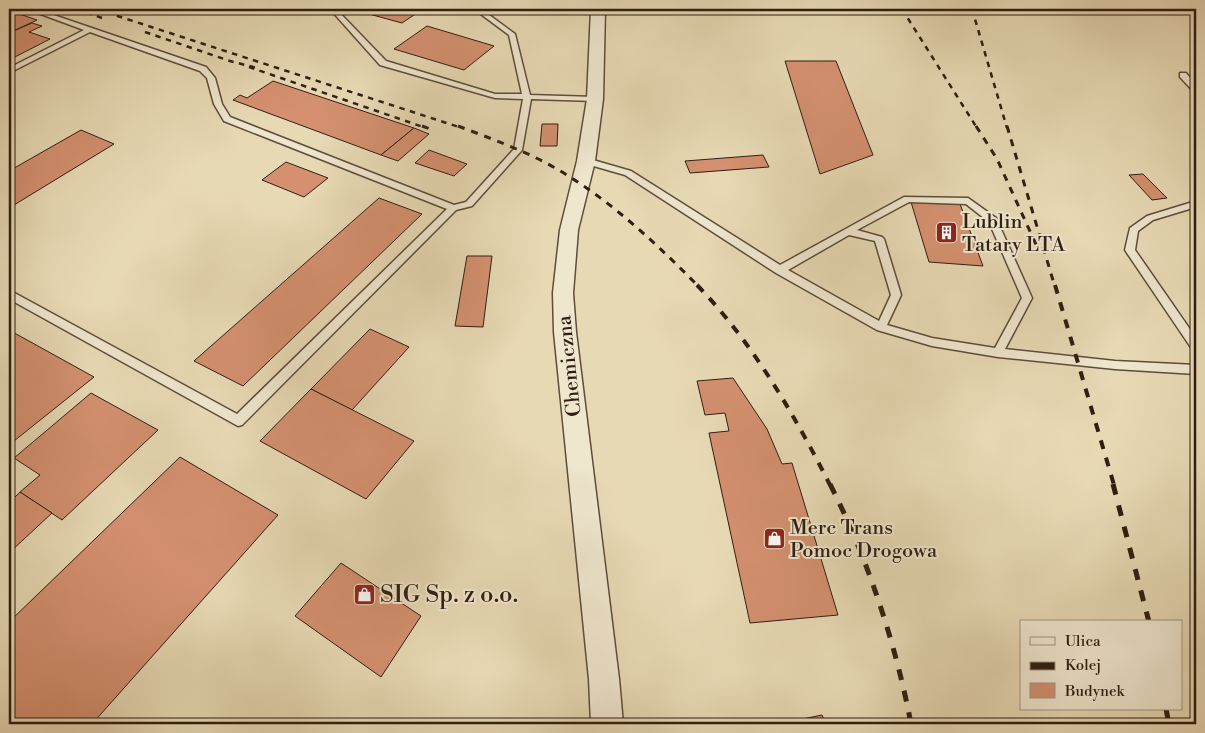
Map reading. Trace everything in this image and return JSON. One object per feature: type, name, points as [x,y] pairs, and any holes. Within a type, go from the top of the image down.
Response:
[{"type":"street","name":"Chemiczna","points":[[598,9],[595,99],[586,162],[569,230],[563,293],[565,332],[582,466],[607,724]]},
{"type":"lane","points":[[30,9],[202,69],[211,78],[218,104],[227,119],[453,208]]},
{"type":"lane","points":[[333,9],[383,63],[495,96],[595,99]]},
{"type":"lane","points":[[9,294],[238,422],[453,208],[470,204],[518,150],[527,98],[512,34],[477,9]]},
{"type":"lane","points":[[9,71],[91,29]]},
{"type":"lane","points":[[1183,75],[1196,89]]},
{"type":"lane","points":[[586,162],[628,173],[780,270],[881,327],[932,342],[998,353],[1106,364],[1196,370]]},
{"type":"lane","points":[[780,270],[907,199],[968,201],[993,220],[1026,298],[998,353]]},
{"type":"lane","points":[[1196,204],[1150,218],[1133,230],[1130,250],[1196,346]]},
{"type":"lane","points":[[848,231],[879,239],[896,295],[881,327]]},
{"type":"building","points":[[362,9],[423,9],[402,23],[358,11]]},
{"type":"building","points":[[11,11],[37,20],[9,33],[9,12]]},
{"type":"building","points":[[32,23],[42,26],[29,32],[50,39],[9,60],[9,33]]},
{"type":"building","points":[[427,26],[494,46],[464,70],[394,49]]},
{"type":"building","points":[[785,61],[836,61],[873,155],[820,174]]},
{"type":"building","points":[[273,81],[414,128],[381,155],[233,100],[240,95],[247,98]]},
{"type":"building","points":[[542,124],[558,124],[557,146],[540,146]]},
{"type":"building","points":[[414,128],[429,134],[398,161],[381,155]]},
{"type":"building","points":[[81,130],[114,144],[9,208],[9,171]]},
{"type":"building","points":[[429,150],[467,164],[454,176],[415,163]]},
{"type":"building","points":[[763,155],[769,167],[690,173],[685,161]]},
{"type":"building","points":[[286,162],[328,178],[304,197],[262,180]]},
{"type":"building","points":[[1143,174],[1167,198],[1152,200],[1129,175]]},
{"type":"building","points":[[379,198],[422,214],[243,386],[194,361]]},
{"type":"building","name":"Lublin Tatary LTA","points":[[911,202],[960,204],[983,266],[929,262]]},
{"type":"building","points":[[467,256],[492,256],[483,327],[455,326]]},
{"type":"building","points":[[370,329],[409,347],[352,410],[311,389]]},
{"type":"building","points":[[9,330],[94,377],[9,445]]},
{"type":"building","name":"Merc Trans Pomoc Drogowa","points":[[733,378],[767,429],[782,464],[792,463],[838,615],[750,623],[709,433],[729,431],[725,413],[705,415],[697,381]]},
{"type":"building","points":[[311,389],[414,441],[366,499],[260,441]]},
{"type":"building","points":[[91,393],[158,430],[62,520],[20,492],[40,475],[14,458]]},
{"type":"building","points":[[180,457],[278,515],[92,724],[9,724],[9,622]]},
{"type":"building","points":[[20,492],[52,513],[9,553],[9,503]]},
{"type":"building","points":[[341,563],[421,616],[381,677],[295,616]]},
{"type":"building","points":[[822,715],[826,724],[778,724]]},
{"type":"railway","points":[[76,9],[105,19]]},
{"type":"railway","points":[[96,9],[462,128]]},
{"type":"railway","points":[[902,9],[977,128]]},
{"type":"railway","points":[[972,9],[1007,128]]},
{"type":"railway","points":[[145,32],[230,61],[257,68]]},
{"type":"railway","points":[[249,67],[426,128]]},
{"type":"railway","points":[[422,126],[430,129]]},
{"type":"railway","points":[[458,126],[533,157],[577,181],[632,223],[697,285]]},
{"type":"railway","points":[[976,126],[997,159],[1039,251]]},
{"type":"railway","points":[[1007,126],[1055,287]]},
{"type":"railway","points":[[697,285],[736,331],[771,380],[802,432],[830,485]]},
{"type":"railway","points":[[1055,285],[1114,485]]},
{"type":"railway","points":[[830,484],[856,541],[879,601],[889,632],[911,724]]},
{"type":"railway","points":[[1113,484],[1148,620]]},
{"type":"railway","points":[[1166,710],[1169,724]]},
{"type":"place","name":"Lublin Tatary LTA","points":[[946,233]]},
{"type":"place","name":"Merc Trans Pomoc Drogowa","points":[[774,539]]},
{"type":"place","name":"SIG Sp. z o.o.","points":[[364,595]]}]
